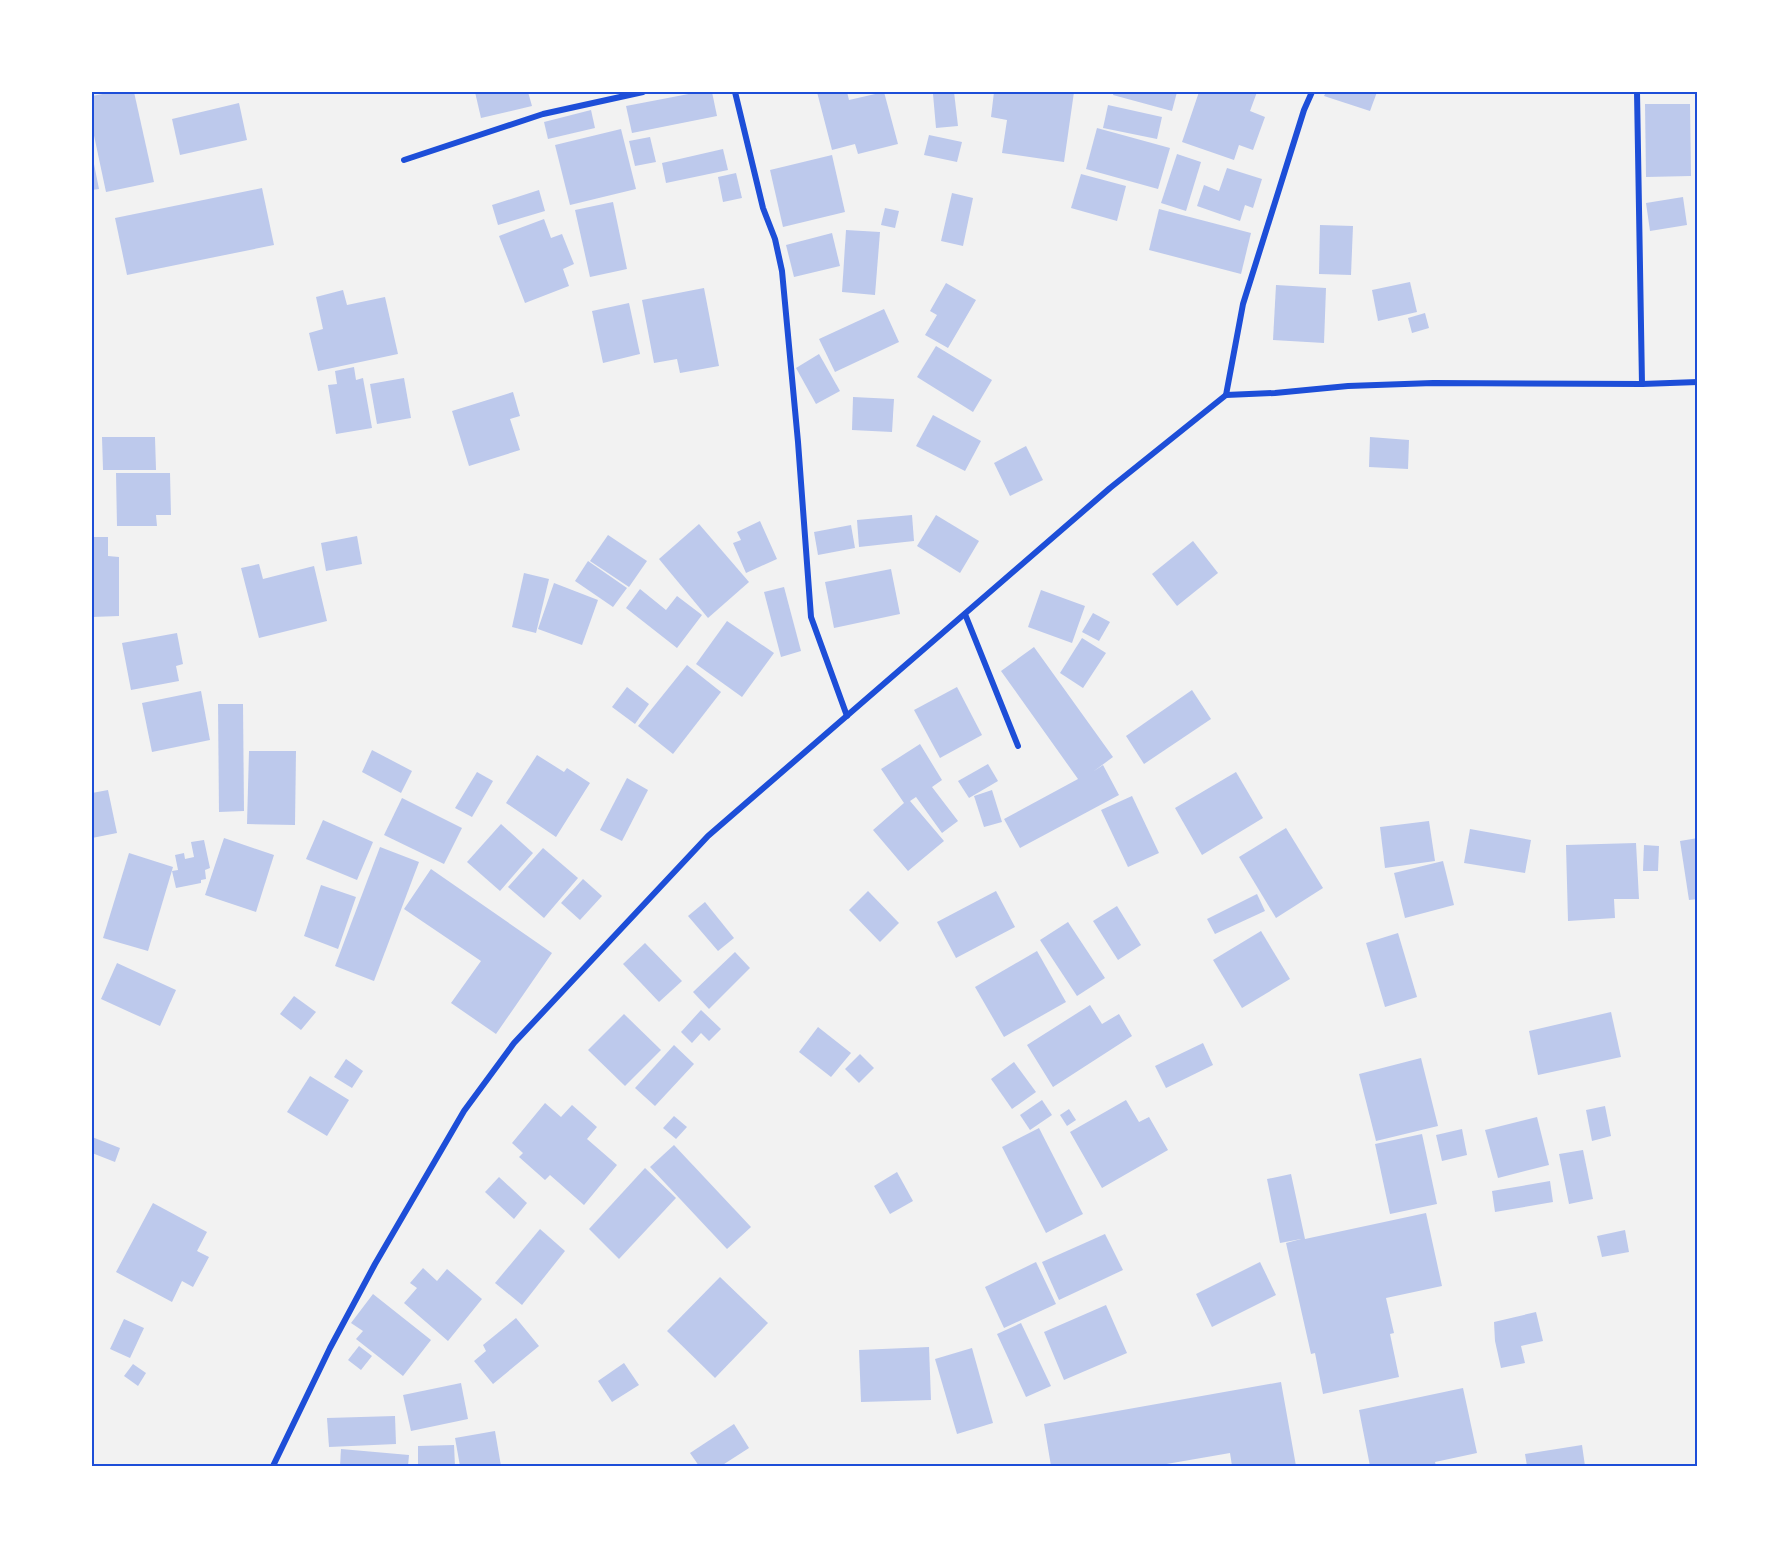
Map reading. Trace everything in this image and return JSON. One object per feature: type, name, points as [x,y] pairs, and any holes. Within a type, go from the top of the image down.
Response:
[{"type":"street","points":[[404,160],[543,114],[643,92]]},
{"type":"street","points":[[735,92],[763,208],[775,239],[782,271],[811,617],[847,716]]},
{"type":"street","points":[[1226,395],[1243,304],[1304,110],[1312,92]]},
{"type":"street","points":[[1637,92],[1642,384]]},
{"type":"street","points":[[273,1467],[330,1348],[375,1264],[464,1111],[514,1043],[708,836],[1110,488],[1226,395],[1348,386],[1433,383],[1698,382]]},
{"type":"street","points":[[965,614],[1018,746]]},
{"type":"building","points":[[113,92],[134,92],[154,182],[106,192],[92,126],[92,96]]},
{"type":"building","points":[[475,92],[528,92],[532,106],[481,118]]},
{"type":"building","points":[[699,92],[712,92],[717,116],[632,133],[626,106]]},
{"type":"building","points":[[817,92],[847,92],[849,100],[884,92],[898,144],[858,154],[855,144],[832,150]]},
{"type":"building","points":[[954,92],[958,126],[936,128],[933,94]]},
{"type":"building","points":[[994,92],[1074,92],[1064,162],[1002,153],[1007,120],[991,117]]},
{"type":"building","points":[[1114,92],[1177,92],[1172,111],[1113,95]]},
{"type":"building","points":[[1199,92],[1257,92],[1250,111],[1265,117],[1253,150],[1239,145],[1234,160],[1182,142]]},
{"type":"building","points":[[1326,92],[1377,92],[1370,111],[1324,96]]},
{"type":"building","points":[[239,103],[247,140],[180,155],[172,119]]},
{"type":"building","points":[[1645,104],[1690,104],[1691,176],[1646,177]]},
{"type":"building","points":[[1108,105],[1162,117],[1157,139],[1103,128]]},
{"type":"building","points":[[591,110],[595,128],[548,139],[544,122]]},
{"type":"building","points":[[1097,128],[1170,148],[1158,189],[1086,169]]},
{"type":"building","points":[[621,129],[636,189],[570,205],[555,145]]},
{"type":"building","points":[[929,135],[962,142],[957,162],[924,155]]},
{"type":"building","points":[[650,137],[656,162],[635,166],[629,141]]},
{"type":"building","points":[[723,149],[728,170],[666,183],[662,163]]},
{"type":"building","points":[[92,154],[99,189],[92,190]]},
{"type":"building","points":[[1177,154],[1201,162],[1186,211],[1161,203]]},
{"type":"building","points":[[832,155],[845,212],[783,227],[770,170]]},
{"type":"building","points":[[1227,168],[1262,179],[1253,208],[1245,205],[1240,221],[1197,206],[1204,185],[1219,191]]},
{"type":"building","points":[[736,173],[742,198],[723,202],[718,177]]},
{"type":"building","points":[[1081,174],[1126,186],[1117,221],[1071,208]]},
{"type":"building","points":[[262,188],[274,245],[127,275],[115,218]]},
{"type":"building","points":[[539,190],[545,211],[498,225],[492,205]]},
{"type":"building","points":[[952,193],[973,198],[963,246],[941,241]]},
{"type":"building","points":[[1683,197],[1687,225],[1650,231],[1646,203]]},
{"type":"building","points":[[613,202],[627,269],[590,277],[575,210]]},
{"type":"building","points":[[885,208],[899,211],[895,228],[881,225]]},
{"type":"building","points":[[1159,209],[1251,233],[1241,274],[1149,250]]},
{"type":"building","points":[[544,219],[551,238],[562,234],[574,264],[563,269],[569,286],[525,303],[499,236]]},
{"type":"building","points":[[1320,225],[1353,226],[1351,275],[1319,274]]},
{"type":"building","points":[[846,230],[880,232],[875,295],[842,292]]},
{"type":"building","points":[[832,233],[840,266],[794,277],[786,245]]},
{"type":"building","points":[[1410,282],[1417,312],[1378,321],[1372,290]]},
{"type":"building","points":[[946,283],[976,300],[948,348],[925,335],[937,315],[930,311]]},
{"type":"building","points":[[1276,285],[1326,288],[1324,343],[1273,340]]},
{"type":"building","points":[[704,288],[719,366],[680,373],[677,359],[654,363],[642,300]]},
{"type":"building","points":[[343,290],[347,305],[385,297],[398,354],[318,371],[309,333],[323,329],[316,297]]},
{"type":"building","points":[[629,303],[640,354],[603,363],[592,311]]},
{"type":"building","points":[[884,309],[899,342],[835,372],[819,339]]},
{"type":"building","points":[[1425,313],[1429,328],[1412,333],[1408,318]]},
{"type":"building","points":[[936,346],[992,380],[973,412],[917,377]]},
{"type":"building","points":[[819,354],[840,391],[816,404],[796,368]]},
{"type":"building","points":[[354,367],[356,380],[363,378],[372,428],[336,434],[328,385],[337,384],[335,371]]},
{"type":"building","points":[[404,378],[411,418],[377,424],[370,384]]},
{"type":"building","points":[[513,392],[520,416],[510,419],[520,450],[469,466],[452,411]]},
{"type":"building","points":[[853,397],[894,399],[892,432],[852,430]]},
{"type":"building","points":[[933,415],[981,441],[965,471],[916,446]]},
{"type":"building","points":[[102,437],[155,437],[156,470],[103,470]]},
{"type":"building","points":[[1370,437],[1409,440],[1408,469],[1369,467]]},
{"type":"building","points":[[1026,446],[1043,480],[1010,496],[994,463]]},
{"type":"building","points":[[116,473],[170,473],[171,515],[156,515],[157,526],[117,526]]},
{"type":"building","points":[[912,515],[914,541],[859,547],[857,520]]},
{"type":"building","points":[[936,515],[979,541],[960,573],[917,546]]},
{"type":"building","points":[[760,521],[777,559],[746,573],[733,543],[741,540],[737,532]]},
{"type":"building","points":[[699,524],[749,582],[708,618],[659,559]]},
{"type":"building","points":[[851,525],[855,548],[818,555],[814,532]]},
{"type":"building","points":[[608,535],[647,561],[629,587],[590,561]]},
{"type":"building","points":[[357,536],[362,564],[326,571],[321,543]]},
{"type":"building","points":[[92,537],[108,537],[108,556],[119,557],[119,616],[92,617]]},
{"type":"building","points":[[1193,541],[1218,573],[1177,606],[1152,574]]},
{"type":"building","points":[[588,561],[627,588],[613,607],[575,581]]},
{"type":"building","points":[[259,564],[263,579],[314,566],[327,621],[259,638],[241,568]]},
{"type":"building","points":[[891,569],[900,614],[834,628],[825,582]]},
{"type":"building","points":[[524,573],[549,579],[536,633],[512,627]]},
{"type":"building","points":[[554,583],[598,600],[582,645],[538,629]]},
{"type":"building","points":[[784,587],[801,651],[781,657],[764,592]]},
{"type":"building","points":[[640,589],[666,610],[677,596],[702,615],[677,648],[626,608]]},
{"type":"building","points":[[1041,590],[1085,606],[1072,643],[1028,627]]},
{"type":"building","points":[[1093,613],[1110,622],[1099,641],[1082,632]]},
{"type":"building","points":[[727,621],[774,653],[742,697],[696,664]]},
{"type":"building","points":[[177,633],[183,664],[176,666],[179,681],[131,690],[122,643]]},
{"type":"building","points":[[1082,638],[1106,653],[1083,688],[1060,673]]},
{"type":"building","points":[[1034,647],[1113,757],[1094,771],[1103,765],[1119,795],[1020,848],[1004,819],[1078,779],[1001,671]]},
{"type":"building","points":[[687,665],[721,692],[673,754],[638,726]]},
{"type":"building","points":[[627,687],[649,704],[635,724],[612,707]]},
{"type":"building","points":[[957,687],[982,735],[940,758],[914,710]]},
{"type":"building","points":[[1192,690],[1211,719],[1144,764],[1126,736]]},
{"type":"building","points":[[201,691],[210,740],[152,752],[142,703]]},
{"type":"building","points":[[218,704],[243,704],[244,811],[219,812]]},
{"type":"building","points":[[920,744],[942,780],[932,787],[958,821],[942,833],[916,797],[910,801],[944,841],[908,871],[873,830],[904,803],[881,769]]},
{"type":"building","points":[[372,750],[412,771],[401,793],[362,772]]},
{"type":"building","points":[[249,751],[296,751],[295,825],[247,824]]},
{"type":"building","points":[[537,755],[564,772],[567,768],[590,783],[556,837],[506,803]]},
{"type":"building","points":[[988,764],[998,781],[969,798],[958,781]]},
{"type":"building","points":[[477,772],[493,781],[472,817],[455,808]]},
{"type":"building","points":[[1236,772],[1263,818],[1202,855],[1175,808]]},
{"type":"building","points":[[627,778],[648,790],[622,841],[600,830]]},
{"type":"building","points":[[108,790],[117,833],[92,838],[92,793]]},
{"type":"building","points":[[992,790],[1002,822],[984,827],[974,796]]},
{"type":"building","points":[[1132,796],[1159,853],[1128,867],[1101,810]]},
{"type":"building","points":[[402,798],[462,828],[444,864],[384,835]]},
{"type":"building","points":[[323,820],[373,842],[357,880],[306,859]]},
{"type":"building","points":[[1429,821],[1435,861],[1385,868],[1380,827]]},
{"type":"building","points":[[501,824],[533,853],[500,891],[467,862]]},
{"type":"building","points":[[1286,828],[1323,888],[1276,918],[1239,857]]},
{"type":"building","points":[[1470,829],[1531,840],[1525,873],[1464,863]]},
{"type":"building","points":[[224,838],[274,855],[256,912],[205,895]]},
{"type":"building","points":[[1698,838],[1698,899],[1689,900],[1680,841]]},
{"type":"building","points":[[204,840],[210,868],[205,870],[206,879],[201,880],[201,883],[176,888],[172,871],[178,870],[175,855],[184,853],[185,859],[194,857],[191,842]]},
{"type":"building","points":[[1636,843],[1639,899],[1614,899],[1615,918],[1568,921],[1566,845]]},
{"type":"building","points":[[1644,845],[1659,846],[1658,871],[1643,871]]},
{"type":"building","points":[[380,847],[419,862],[374,981],[335,966]]},
{"type":"building","points":[[543,848],[578,878],[544,918],[508,887]]},
{"type":"building","points":[[129,853],[173,867],[148,951],[103,938]]},
{"type":"building","points":[[1443,861],[1454,905],[1405,918],[1394,873]]},
{"type":"building","points":[[431,869],[552,953],[496,1034],[451,1003],[481,961],[404,909]]},
{"type":"building","points":[[583,879],[602,896],[580,920],[561,903]]},
{"type":"building","points":[[321,885],[356,897],[338,949],[304,936]]},
{"type":"building","points":[[868,891],[899,923],[880,942],[849,910]]},
{"type":"building","points":[[996,891],[1015,927],[956,958],[937,922]]},
{"type":"building","points":[[1257,894],[1265,911],[1215,934],[1207,919]]},
{"type":"building","points":[[705,902],[734,938],[718,951],[688,916]]},
{"type":"building","points":[[1117,906],[1141,945],[1118,960],[1093,921]]},
{"type":"building","points":[[1068,922],[1105,978],[1077,996],[1040,940]]},
{"type":"building","points":[[1261,931],[1290,979],[1242,1008],[1213,960]]},
{"type":"building","points":[[1398,933],[1417,997],[1385,1007],[1366,943]]},
{"type":"building","points":[[645,943],[682,981],[659,1002],[623,964]]},
{"type":"building","points":[[1037,951],[1066,1002],[1004,1037],[975,987]]},
{"type":"building","points":[[735,952],[750,968],[709,1009],[693,992]]},
{"type":"building","points":[[117,963],[176,990],[160,1026],[101,999]]},
{"type":"building","points":[[294,996],[316,1012],[301,1030],[280,1014]]},
{"type":"building","points":[[1090,1005],[1102,1024],[1119,1014],[1132,1036],[1053,1087],[1027,1045]]},
{"type":"building","points":[[701,1010],[721,1029],[709,1041],[701,1033],[692,1043],[681,1032]]},
{"type":"building","points":[[1611,1012],[1621,1057],[1538,1075],[1529,1031]]},
{"type":"building","points":[[624,1014],[661,1050],[625,1086],[588,1050]]},
{"type":"building","points":[[818,1027],[851,1053],[831,1077],[799,1052]]},
{"type":"building","points":[[1203,1043],[1213,1065],[1166,1088],[1155,1066]]},
{"type":"building","points":[[674,1045],[694,1064],[655,1106],[635,1088]]},
{"type":"building","points":[[860,1054],[874,1068],[859,1083],[845,1069]]},
{"type":"building","points":[[1421,1058],[1438,1126],[1376,1141],[1359,1074]]},
{"type":"building","points":[[346,1059],[363,1071],[352,1088],[334,1077]]},
{"type":"building","points":[[1014,1062],[1036,1092],[1012,1109],[991,1079]]},
{"type":"building","points":[[310,1076],[349,1100],[327,1136],[287,1112]]},
{"type":"building","points":[[1042,1100],[1052,1115],[1030,1130],[1020,1115]]},
{"type":"building","points":[[1126,1100],[1139,1122],[1149,1117],[1168,1150],[1102,1188],[1070,1132]]},
{"type":"building","points":[[545,1103],[561,1117],[572,1105],[597,1127],[587,1139],[617,1165],[584,1205],[550,1175],[545,1180],[519,1157],[523,1153],[512,1143]]},
{"type":"building","points":[[1605,1106],[1611,1136],[1592,1141],[1586,1110]]},
{"type":"building","points":[[1069,1109],[1076,1120],[1067,1126],[1060,1115]]},
{"type":"building","points":[[674,1116],[687,1127],[676,1139],[663,1128]]},
{"type":"building","points":[[1537,1117],[1549,1165],[1498,1178],[1485,1130]]},
{"type":"building","points":[[1039,1128],[1083,1214],[1046,1233],[1002,1147]]},
{"type":"building","points":[[1462,1129],[1467,1155],[1442,1161],[1436,1135]]},
{"type":"building","points":[[1422,1134],[1437,1204],[1390,1214],[1375,1144]]},
{"type":"building","points":[[92,1137],[120,1148],[115,1162],[92,1153]]},
{"type":"building","points":[[674,1145],[751,1227],[727,1249],[650,1167]]},
{"type":"building","points":[[1583,1150],[1593,1199],[1569,1204],[1559,1154]]},
{"type":"building","points":[[645,1168],[676,1198],[619,1259],[589,1229]]},
{"type":"building","points":[[897,1172],[913,1201],[890,1214],[874,1186]]},
{"type":"building","points":[[1291,1174],[1305,1239],[1426,1213],[1442,1286],[1386,1298],[1394,1333],[1390,1334],[1399,1377],[1323,1394],[1315,1353],[1311,1354],[1286,1243],[1301,1239],[1280,1243],[1267,1179]]},
{"type":"building","points":[[499,1177],[527,1203],[514,1219],[485,1192]]},
{"type":"building","points":[[1550,1181],[1553,1202],[1495,1212],[1492,1191]]},
{"type":"building","points":[[153,1203],[207,1232],[197,1251],[209,1257],[193,1287],[182,1281],[172,1302],[116,1272]]},
{"type":"building","points":[[540,1229],[565,1251],[522,1305],[495,1283]]},
{"type":"building","points":[[1625,1230],[1629,1252],[1602,1257],[1597,1236]]},
{"type":"building","points":[[1105,1234],[1123,1270],[1059,1300],[1042,1262]]},
{"type":"building","points":[[1036,1262],[1056,1304],[1004,1328],[985,1287]]},
{"type":"building","points":[[1260,1262],[1276,1295],[1212,1327],[1196,1294]]},
{"type":"building","points":[[423,1268],[437,1281],[447,1269],[482,1299],[448,1341],[404,1303],[417,1288],[410,1283]]},
{"type":"building","points":[[720,1277],[768,1323],[715,1378],[667,1331]]},
{"type":"building","points":[[373,1294],[431,1340],[403,1376],[356,1339],[363,1331],[351,1323]]},
{"type":"building","points":[[1106,1305],[1127,1353],[1064,1380],[1044,1332]]},
{"type":"building","points":[[1536,1312],[1543,1341],[1521,1346],[1525,1363],[1501,1368],[1495,1341],[1494,1322]]},
{"type":"building","points":[[516,1318],[539,1346],[493,1384],[474,1361],[486,1351],[483,1345]]},
{"type":"building","points":[[124,1319],[144,1328],[130,1358],[110,1349]]},
{"type":"building","points":[[1021,1323],[1051,1386],[1026,1397],[997,1334]]},
{"type":"building","points":[[359,1346],[372,1356],[361,1370],[348,1360]]},
{"type":"building","points":[[929,1347],[931,1400],[861,1402],[859,1350]]},
{"type":"building","points":[[972,1348],[993,1423],[957,1434],[935,1359]]},
{"type":"building","points":[[624,1363],[639,1385],[612,1402],[598,1381]]},
{"type":"building","points":[[133,1364],[146,1373],[138,1386],[124,1376]]},
{"type":"building","points":[[1281,1382],[1296,1466],[1232,1466],[1230,1453],[1155,1466],[1051,1466],[1044,1424]]},
{"type":"building","points":[[461,1383],[468,1419],[411,1431],[403,1395]]},
{"type":"building","points":[[1463,1388],[1477,1453],[1435,1462],[1436,1466],[1370,1466],[1359,1410]]},
{"type":"building","points":[[395,1416],[396,1444],[329,1447],[327,1418]]},
{"type":"building","points":[[734,1424],[749,1448],[721,1466],[699,1466],[690,1453]]},
{"type":"building","points":[[495,1431],[501,1466],[460,1466],[455,1438]]},
{"type":"building","points":[[454,1445],[455,1466],[418,1466],[418,1446]]},
{"type":"building","points":[[1582,1445],[1585,1466],[1527,1466],[1525,1454]]},
{"type":"building","points":[[341,1449],[409,1455],[408,1466],[340,1466]]}]
